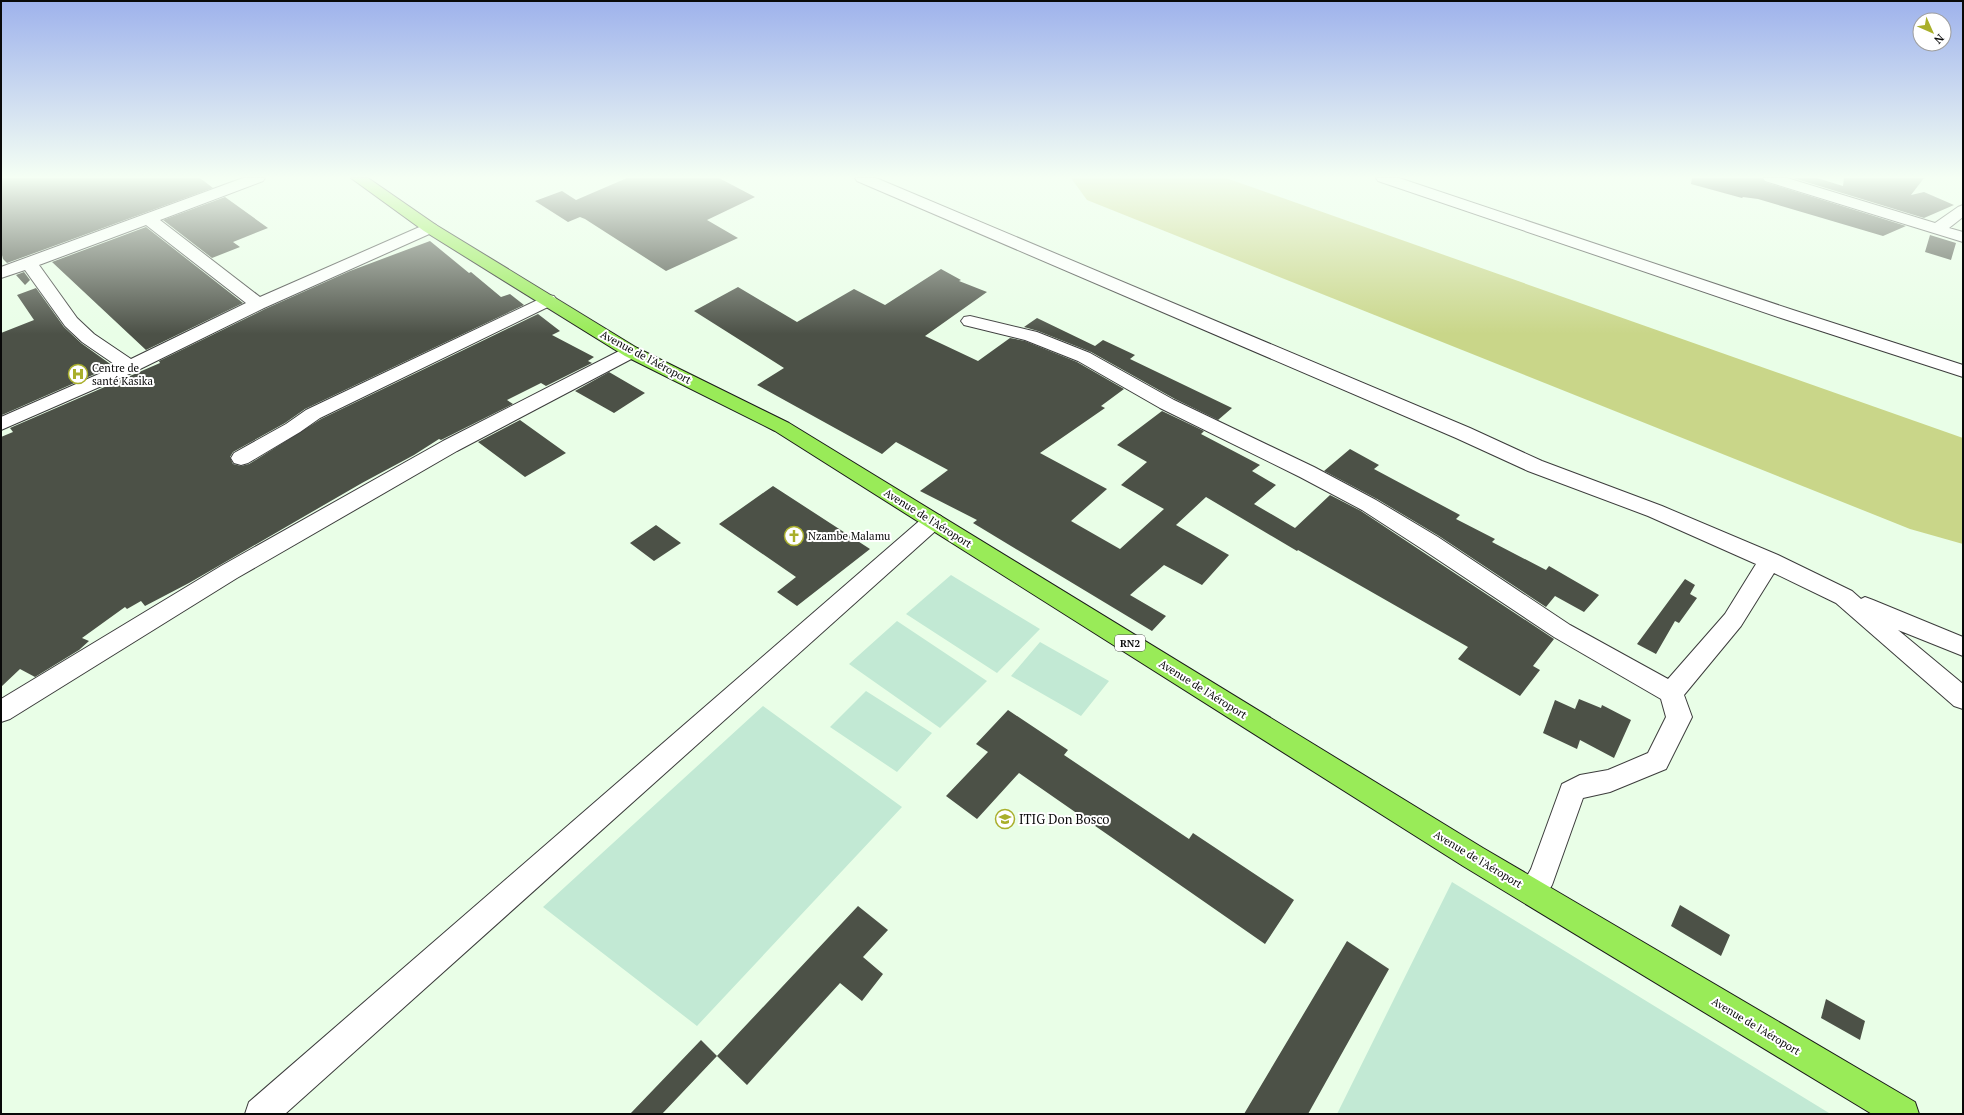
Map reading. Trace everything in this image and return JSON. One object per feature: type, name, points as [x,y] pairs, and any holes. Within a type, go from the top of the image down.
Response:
[{"type":"highway","name":"Avenue de l'Aéroport","points":[[433,230],[631,352],[782,427],[1532,892],[1901,1113]]},
{"type":"street","points":[[1,274],[119,230]]},
{"type":"street","points":[[163,230],[258,304]]},
{"type":"street","points":[[1,424],[130,367],[258,304],[425,230]]},
{"type":"street","points":[[985,230],[1456,430],[1535,466],[1648,508],[1770,561],[1844,597],[1963,647]]},
{"type":"street","points":[[1538,230],[1787,314],[1963,371]]},
{"type":"street","points":[[1944,230],[1963,237]]},
{"type":"street","points":[[29,263],[71,322],[88,338],[130,367]]},
{"type":"street","points":[[241,458],[293,428],[313,414],[548,300]]},
{"type":"street","points":[[970,321],[1031,336],[1084,356],[1167,404],[1307,472],[1370,505],[1562,631],[1671,693],[1679,717],[1657,761],[1610,781],[1580,787],[1571,792],[1570,800],[1542,876],[1532,892]]},
{"type":"street","points":[[1,712],[216,580],[450,446],[631,352]]},
{"type":"street","points":[[262,1114],[933,521]]},
{"type":"street","points":[[1671,693],[1733,620],[1770,561]]},
{"type":"street","points":[[1844,597],[1963,699]]},
{"type":"green space","points":[[951,575],[1040,629],[997,673],[906,614]]},
{"type":"green space","points":[[897,621],[987,681],[940,728],[849,664]]},
{"type":"green space","points":[[1040,642],[1109,681],[1081,716],[1011,676]]},
{"type":"green space","points":[[866,691],[932,733],[897,772],[830,727]]},
{"type":"green space","points":[[763,706],[902,807],[697,1026],[543,907]]},
{"type":"green space","points":[[1452,882],[1829,1113],[1829,1114],[1337,1114]]},
{"type":"building","points":[[1,230],[98,230],[7,263],[3,259],[1,251]]},
{"type":"building","points":[[138,230],[150,230],[243,303],[146,350],[52,262]]},
{"type":"building","points":[[176,230],[263,230],[233,242],[240,247],[212,258]]},
{"type":"building","points":[[602,230],[724,230],[738,238],[666,271]]},
{"type":"building","points":[[1863,230],[1897,230],[1883,236]]},
{"type":"building","points":[[1930,235],[1956,243],[1951,260],[1925,252]]},
{"type":"building","points":[[430,241],[501,297],[510,294],[524,305],[305,409],[285,423],[233,452],[230,457],[233,464],[241,466],[249,464],[321,419],[538,314],[560,331],[552,335],[594,357],[588,361],[592,363],[546,386],[541,383],[507,400],[513,404],[441,440],[439,439],[414,455],[362,483],[189,583],[145,606],[141,601],[127,609],[125,607],[82,638],[89,641],[79,650],[35,677],[20,669],[1,687],[1,437],[13,432],[10,428],[160,363],[159,361],[265,309],[350,271]]},
{"type":"building","points":[[941,269],[961,280],[959,281],[987,292],[925,336],[978,361],[1010,338],[1025,341],[1077,362],[1124,389],[1101,406],[1105,408],[1040,453],[1107,489],[1071,521],[1120,549],[1164,509],[1121,485],[1147,462],[1117,445],[1162,411],[1204,431],[1201,434],[1260,465],[1252,471],[1276,485],[1254,504],[1295,528],[1330,495],[1361,511],[1554,639],[1533,666],[1540,670],[1520,696],[1458,659],[1468,647],[1298,550],[1297,551],[1206,497],[1176,525],[1229,555],[1202,585],[1164,565],[1130,595],[1166,616],[1152,631],[973,523],[977,520],[920,491],[948,470],[896,442],[882,454],[757,385],[784,368],[694,311],[738,287],[797,322],[854,289],[885,305]]},
{"type":"building","points":[[24,272],[30,280],[25,285],[16,275]]},
{"type":"building","points":[[36,288],[64,327],[81,343],[113,366],[2,415],[1,333],[34,320],[17,295]]},
{"type":"building","points":[[1037,318],[1095,346],[1103,340],[1135,355],[1130,359],[1232,408],[1218,420],[1175,399],[1091,352],[1024,327]]},
{"type":"building","points":[[609,372],[645,393],[614,413],[575,391]]},
{"type":"building","points":[[520,420],[566,453],[525,477],[478,442]]},
{"type":"building","points":[[1350,449],[1379,465],[1374,469],[1460,515],[1456,519],[1495,539],[1492,542],[1546,570],[1549,566],[1599,595],[1584,612],[1555,596],[1546,607],[1439,536],[1377,499],[1324,471]]},
{"type":"building","name":"Nzambe Malamu","points":[[773,486],[870,549],[797,606],[777,592],[796,577],[719,524]]},
{"type":"building","points":[[656,525],[681,543],[654,561],[630,543]]},
{"type":"building","points":[[1685,579],[1695,585],[1690,594],[1697,598],[1679,623],[1675,621],[1656,654],[1637,644]]},
{"type":"building","points":[[1579,699],[1601,708],[1602,705],[1631,720],[1614,758],[1580,740],[1577,749],[1543,733],[1555,700],[1575,709]]},
{"type":"building","points":[[1008,710],[1068,750],[1064,755],[1189,839],[1193,833],[1294,900],[1265,944],[1019,773],[977,819],[946,796],[988,752],[976,744]]},
{"type":"building","points":[[1680,905],[1730,935],[1721,956],[1671,926]]},
{"type":"building","points":[[858,906],[888,930],[863,957],[883,974],[862,1001],[840,983],[747,1085],[717,1056]]},
{"type":"building","points":[[1347,941],[1389,969],[1308,1114],[1244,1114]]},
{"type":"building","points":[[1826,999],[1865,1021],[1860,1040],[1821,1018]]},
{"type":"building","points":[[701,1040],[717,1056],[662,1114],[630,1114]]},
{"type":"runway","points":[[1263,230],[1963,493]]},
{"type":"place","name":"Centre de santé Kasika","points":[[78,374]]},
{"type":"place","name":"Nzambe Malamu","points":[[794,536]]},
{"type":"place","name":"ITIG Don Bosco","points":[[1005,819]]}]
